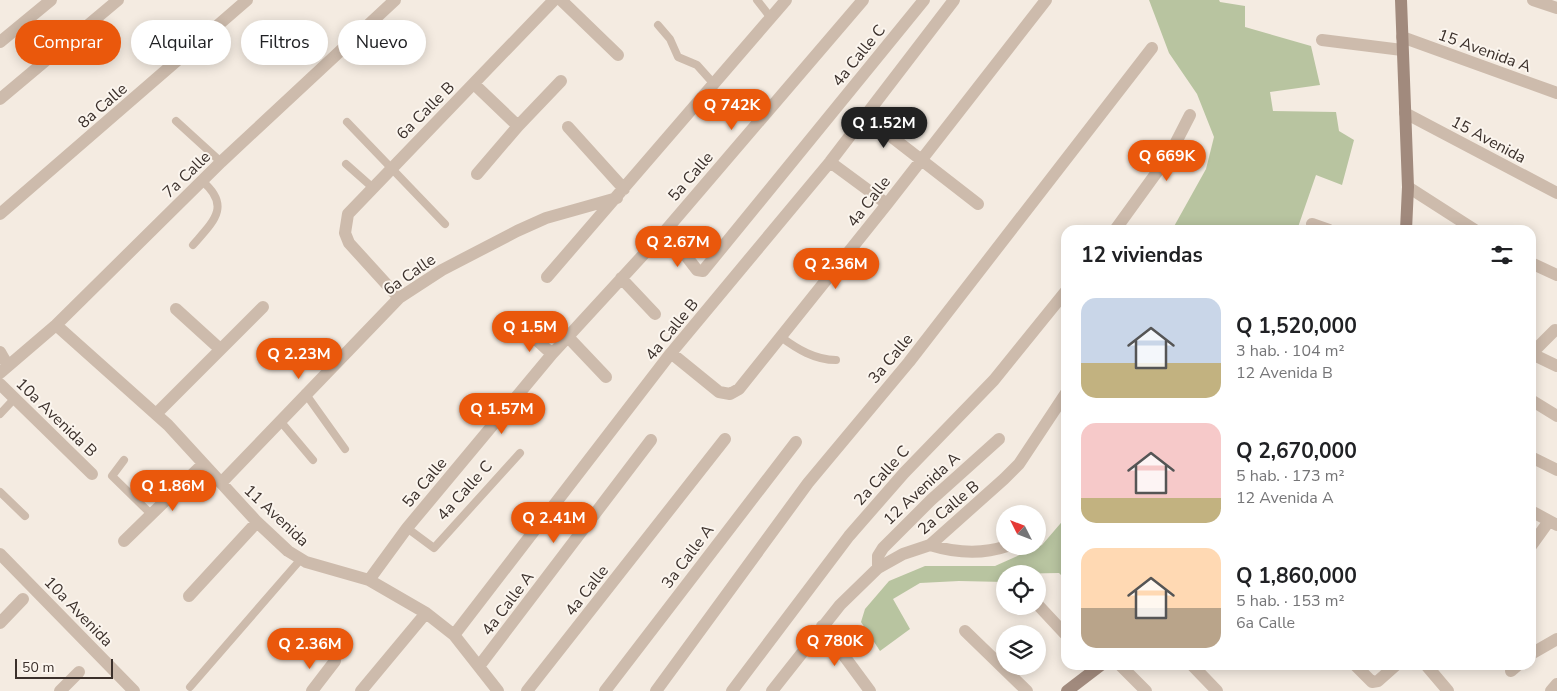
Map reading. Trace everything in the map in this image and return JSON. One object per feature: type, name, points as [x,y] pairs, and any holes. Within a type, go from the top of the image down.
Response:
[{"type":"street","points":[[0,42],[51,0]]},
{"type":"street","points":[[0,99],[118,0]]},
{"type":"street","name":"8a Calle","points":[[0,214],[247,0]]},
{"type":"street","name":"7a Calle","points":[[4,369],[56,324],[221,162],[396,0]]},
{"type":"street","name":"6a Calle B","points":[[399,298],[349,243],[345,233],[348,214],[554,0]]},
{"type":"street","points":[[561,0],[618,55]]},
{"type":"street","points":[[547,277],[786,0]]},
{"type":"street","name":"5a Calle","points":[[369,580],[407,528],[552,354],[666,230],[863,0]]},
{"type":"street","name":"4a Calle C","points":[[666,230],[697,270],[703,271],[924,0]]},
{"type":"street","name":"4a Calle B","points":[[454,635],[671,353],[830,162],[954,0]]},
{"type":"street","name":"4a Calle","points":[[671,353],[719,392],[730,394],[738,389],[887,204],[1046,0]]},
{"type":"street","points":[[1402,0],[1408,186],[1406,225]]},
{"type":"street","points":[[1534,0],[1557,8]]},
{"type":"street","points":[[1322,40],[1402,44]]},
{"type":"street","name":"15 Avenida A","points":[[1402,44],[1557,93]]},
{"type":"street","name":"3a Calle","points":[[656,691],[808,483],[916,354],[1152,48]]},
{"type":"street","points":[[477,174],[518,126],[561,81]]},
{"type":"street","points":[[474,84],[518,126]]},
{"type":"street","name":"15 Avenida","points":[[1405,113],[1557,193]]},
{"type":"street","points":[[1119,225],[1170,154],[1190,115]]},
{"type":"street","points":[[866,117],[978,204]]},
{"type":"street","points":[[568,127],[621,193]]},
{"type":"street","points":[[830,162],[887,204]]},
{"type":"street","points":[[1408,186],[1467,225]]},
{"type":"street","name":"6a Calle","points":[[221,483],[280,422],[305,393],[399,298],[450,266],[517,231],[546,218],[621,193]]},
{"type":"street","points":[[1536,265],[1557,275]]},
{"type":"street","points":[[621,278],[655,314]]},
{"type":"street","name":"2a Calle C","points":[[732,691],[849,536],[904,473],[994,380],[1061,297]]},
{"type":"street","points":[[156,414],[263,307]]},
{"type":"street","points":[[176,309],[220,348]]},
{"type":"street","name":"11 Avenida","points":[[56,324],[156,414],[257,522],[301,559],[327,569],[369,580],[426,613],[454,635],[480,665],[498,691]]},
{"type":"street","points":[[1536,349],[1555,330]]},
{"type":"street","points":[[528,332],[552,354]]},
{"type":"street","points":[[568,337],[606,377]]},
{"type":"street","points":[[0,352],[4,369]]},
{"type":"street","points":[[1536,356],[1557,366]]},
{"type":"street","name":"10a Avenida B","points":[[0,384],[92,474]]},
{"type":"street","name":"2a Calle B","points":[[772,691],[822,626],[878,568],[903,554],[930,546],[954,526],[1018,464],[1061,400]]},
{"type":"street","points":[[1536,403],[1557,416]]},
{"type":"street","name":"4a Calle","points":[[527,691],[725,438]]},
{"type":"street","name":"12 Avenida A","points":[[878,568],[878,556],[883,548],[931,500],[999,439]]},
{"type":"street","name":"4a Calle A","points":[[480,665],[651,440]]},
{"type":"street","name":"3a Calle A","points":[[604,691],[796,442]]},
{"type":"street","points":[[1536,459],[1557,470]]},
{"type":"street","points":[[124,540],[203,464]]},
{"type":"street","points":[[1536,514],[1553,523],[1536,541]]},
{"type":"street","points":[[189,596],[257,522]]},
{"type":"street","points":[[930,546],[956,551],[981,552],[996,549]]},
{"type":"street","name":"10a Avenida","points":[[0,554],[134,691]]},
{"type":"street","points":[[0,622],[23,599]]},
{"type":"street","points":[[361,691],[426,613]]},
{"type":"street","points":[[1046,614],[1061,630]]},
{"type":"street","points":[[822,626],[870,691]]},
{"type":"street","points":[[964,631],[1027,691]]},
{"type":"street","points":[[1536,651],[1557,639]]},
{"type":"street","points":[[312,691],[335,661]]},
{"type":"street","points":[[1067,691],[1093,670]]},
{"type":"street","points":[[1125,670],[1146,691]]},
{"type":"street","points":[[1197,670],[1217,691]]},
{"type":"street","points":[[1360,670],[1372,682],[1378,681],[1390,670]]},
{"type":"street","points":[[1430,670],[1448,691]]},
{"type":"street","points":[[60,691],[79,672]]},
{"type":"street","points":[[1551,691],[1557,684]]},
{"type":"lane","points":[[756,0],[771,18]]},
{"type":"lane","points":[[658,25],[670,39],[678,57],[697,65],[714,84]]},
{"type":"lane","points":[[176,121],[221,162]]},
{"type":"lane","points":[[347,122],[445,224]]},
{"type":"lane","points":[[346,164],[372,187]]},
{"type":"lane","points":[[193,245],[212,222],[218,210],[217,198],[202,181]]},
{"type":"lane","points":[[781,337],[813,356],[836,360]]},
{"type":"lane","points":[[305,393],[345,449]]},
{"type":"lane","points":[[0,414],[14,398]]},
{"type":"lane","points":[[280,422],[312,460]]},
{"type":"lane","name":"4a Calle C","points":[[407,528],[433,548],[520,452]]},
{"type":"lane","points":[[124,460],[112,476],[151,514]]},
{"type":"lane","points":[[0,492],[25,516]]},
{"type":"lane","points":[[190,687],[301,559]]},
{"type":"green space","points":[[1149,0],[1219,0],[1220,2],[1245,6],[1245,27],[1311,46],[1320,85],[1270,92],[1273,111],[1336,112],[1339,131],[1354,140],[1342,185],[1316,175],[1299,225],[1175,225],[1206,169],[1214,137],[1197,94],[1169,53]]},
{"type":"green space","points":[[1061,523],[1061,575],[1059,573],[1046,573],[1046,565],[997,565],[1020,555],[1046,555],[1046,540]]},
{"type":"green space","points":[[925,566],[995,566],[996,582],[920,583],[893,599],[910,629],[880,651],[861,622],[865,609],[889,581]]}]
